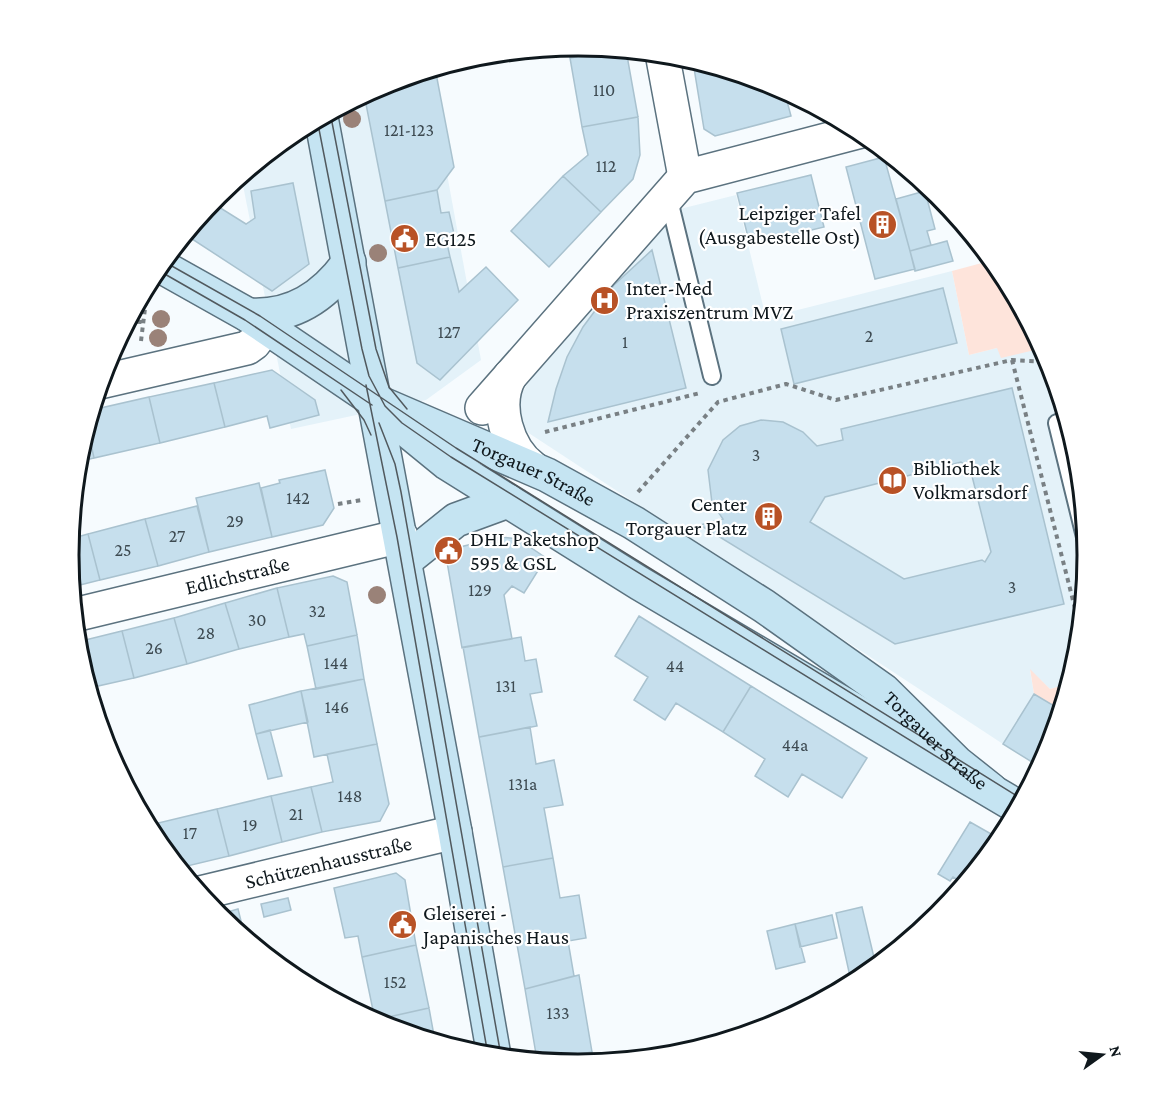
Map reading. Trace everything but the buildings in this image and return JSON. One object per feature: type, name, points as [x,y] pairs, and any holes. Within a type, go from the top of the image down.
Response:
[{"type":"main road","points":[[323,126],[403,548],[492,1046]]},
{"type":"main road","points":[[257,321],[309,303],[336,280],[349,261]]},
{"type":"main road","name":"Torgauer Straße","points":[[161,280],[257,321],[375,401],[435,454],[508,501],[738,644],[991,790]]},
{"type":"main road","name":"Torgauer Straße","points":[[375,401],[533,468],[622,516],[792,626],[884,691],[957,763],[991,790]]},
{"type":"main road","points":[[403,548],[456,520],[508,501]]},
{"type":"main road","points":[[991,790],[1011,802]]},
{"type":"street","points":[[663,63],[676,187]]},
{"type":"street","points":[[482,408],[676,187],[848,135]]},
{"type":"street","points":[[111,380],[247,348],[254,343],[257,321]]},
{"type":"street","points":[[510,376],[503,392],[503,411],[516,448],[533,468]]},
{"type":"street","name":"Edlichstraße","points":[[82,613],[403,548]]},
{"type":"street","name":"Schützenhausstraße","points":[[209,891],[455,832]]},
{"type":"lane","points":[[676,187],[712,375]]},
{"type":"lane","points":[[1057,423],[1072,485]]},
{"type":"path","points":[[140,350],[142,322],[146,305]]},
{"type":"path","points":[[137,322],[142,322]]},
{"type":"path","points":[[638,492],[718,402],[786,384],[836,400],[1012,360],[1038,361]]},
{"type":"path","points":[[1012,360],[1074,606]]},
{"type":"path","points":[[545,432],[704,392]]},
{"type":"path","points":[[338,504],[363,500]]},
{"type":"shaded area","points":[[430,79],[481,360],[426,400],[291,429],[243,185],[274,159],[329,122],[387,93]]},
{"type":"shaded area","points":[[736,195],[766,318],[952,271],[969,355],[997,348],[1032,348],[1051,394],[1060,425],[1073,489],[1077,554],[1076,587],[1073,620],[1059,686],[1050,689],[1030,670],[1034,694],[1003,744],[521,428],[516,405],[536,367],[672,211]]},
{"type":"shaded area","points":[[983,263],[1010,305],[1033,350],[1001,358],[997,348],[969,355],[952,271]]},
{"type":"shaded area","points":[[1030,669],[1050,689],[1059,686],[1054,706],[1034,694]]},
{"type":"tram line","points":[[332,121],[376,349],[389,387],[407,409]]},
{"type":"tram line","points":[[319,129],[369,376],[385,406],[402,423],[451,457],[968,776]]},
{"type":"tram line","points":[[171,266],[260,316],[456,448],[1015,795]]},
{"type":"tram line","points":[[165,274],[245,320],[372,405]]},
{"type":"tram line","points":[[366,385],[397,537],[486,1045]]},
{"type":"tram line","points":[[341,390],[364,420],[371,435]]},
{"type":"tram line","points":[[379,423],[395,464],[401,492],[499,1047]]},
{"type":"place","name":"Leipziger Tafel (Ausgabestelle Ost)","points":[[882,225]]},
{"type":"place","name":"EG125","points":[[404,239]]},
{"type":"place","name":"Inter-Med Praxiszentrum MVZ","points":[[605,300]]},
{"type":"place","name":"Bibliothek Volkmarsdorf","points":[[892,480]]},
{"type":"place","name":"Center Torgauer Platz","points":[[768,516]]},
{"type":"place","name":"DHL Paketshop 595 & GSL","points":[[449,551]]},
{"type":"place","name":"Gleiserei - Japanisches Haus","points":[[402,925]]}]
